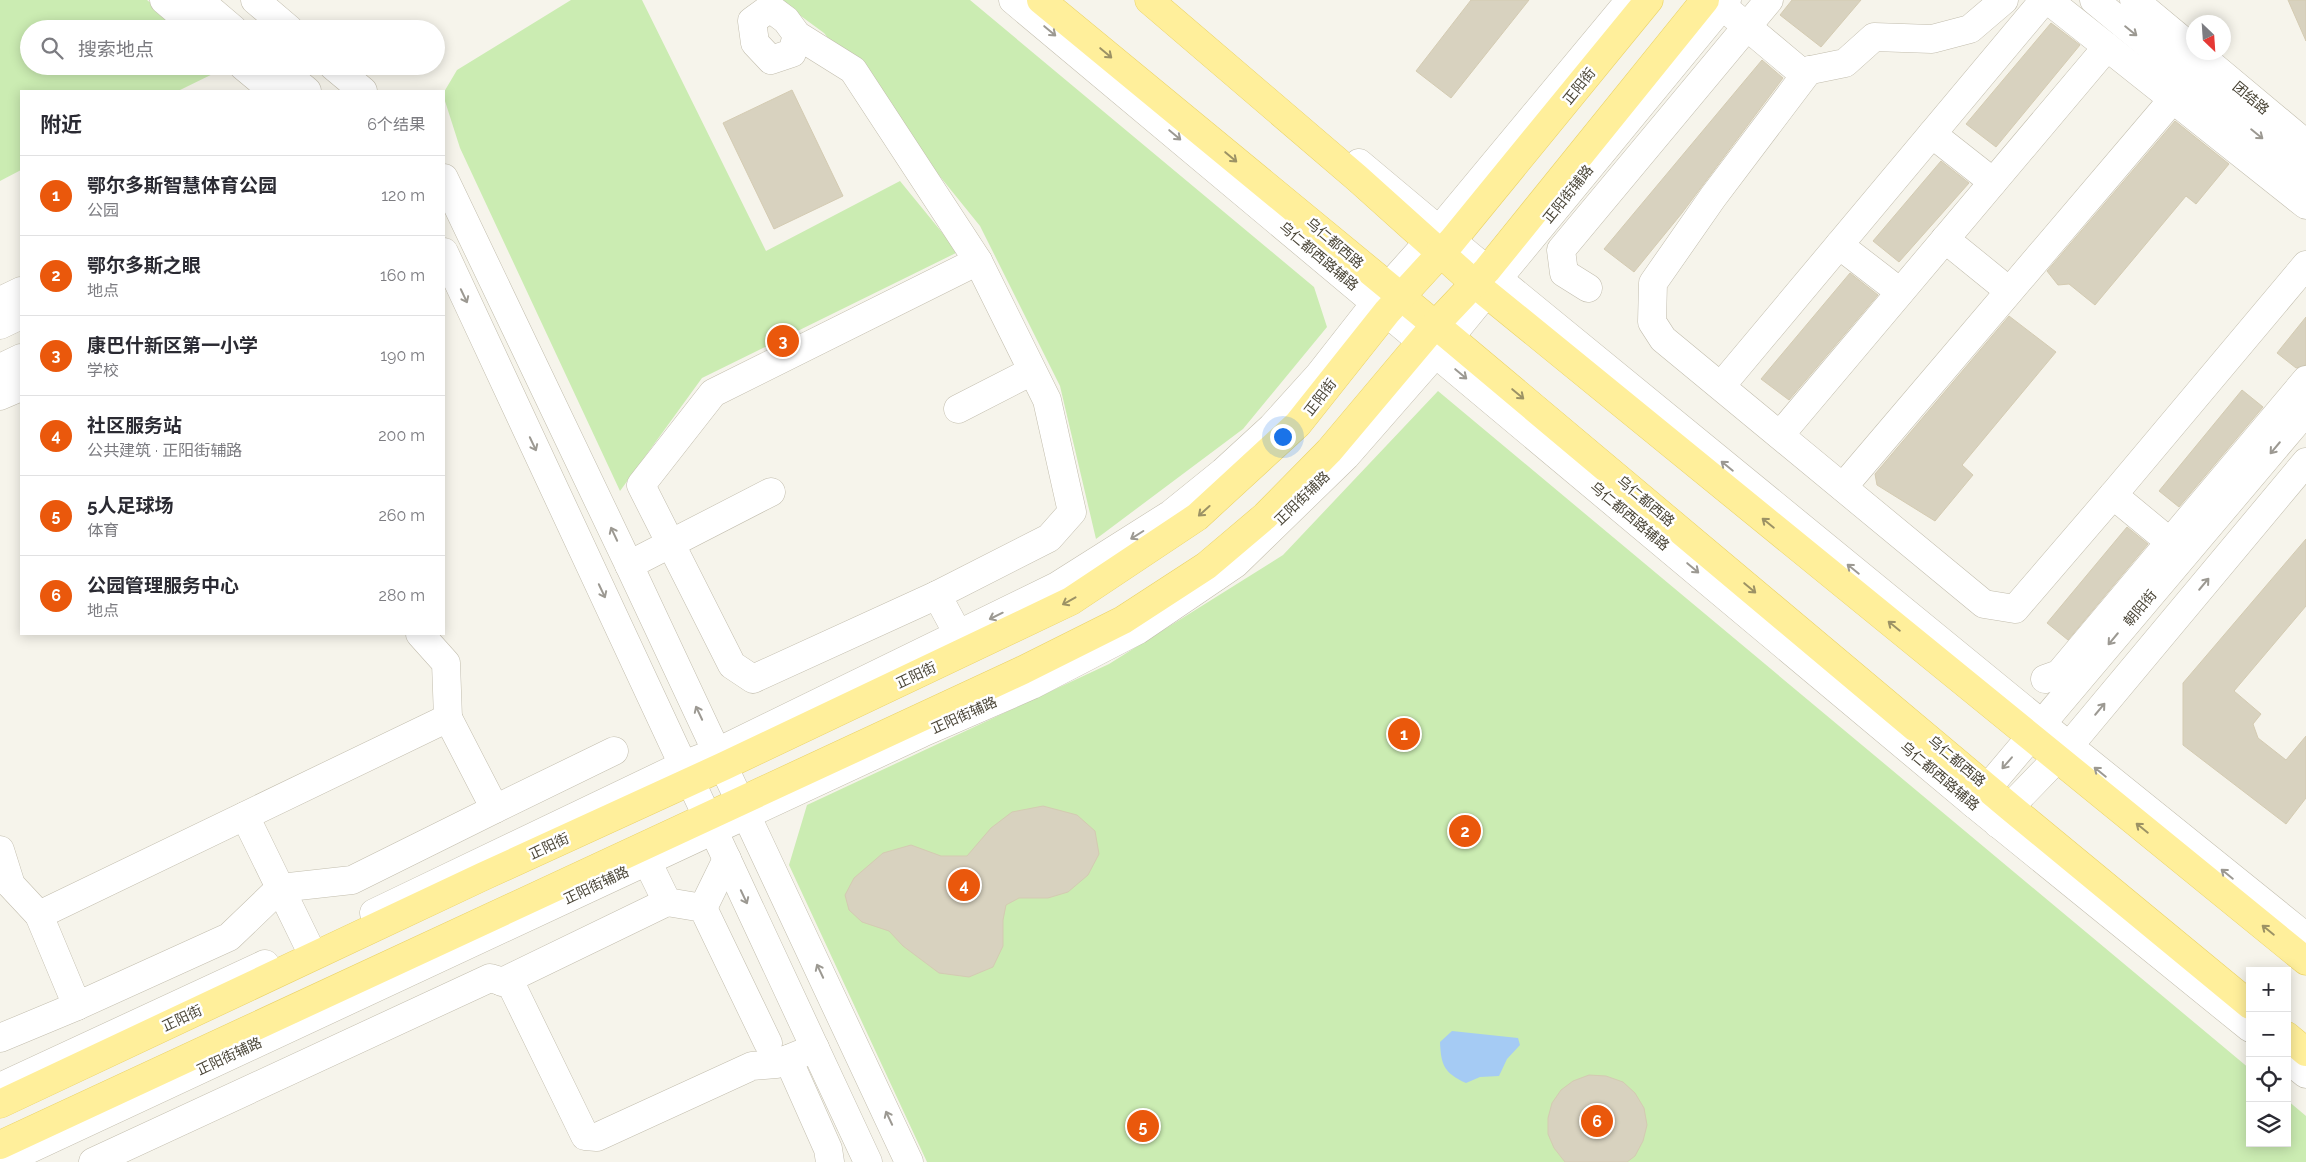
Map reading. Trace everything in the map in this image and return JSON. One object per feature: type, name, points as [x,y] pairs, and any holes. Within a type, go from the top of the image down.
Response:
[{"type":"main road","name":"乌仁都西路","points":[[1041,0],[1388,300],[2004,815],[2246,1002]]},
{"type":"main road","points":[[1149,0],[1440,242]]},
{"type":"main road","name":"正阳街","points":[[0,1104],[686,772],[720,759],[1071,600],[1197,517],[1298,424],[1388,300],[1650,0]]},
{"type":"main road","points":[[0,1145],[744,809],[1115,625],[1198,571],[1266,516],[1436,339],[1487,281],[1718,2]]},
{"type":"main road","points":[[1487,281],[2063,753],[2306,961]]},
{"type":"main road","points":[[2291,1039],[2306,1052]]},
{"type":"street","points":[[164,0],[187,20]]},
{"type":"street","points":[[199,0],[222,20]]},
{"type":"street","points":[[255,0],[278,20]]},
{"type":"street","name":"乌仁都西路辅路","points":[[1013,0],[1388,300]]},
{"type":"street","points":[[1165,0],[1440,242],[1487,281]]},
{"type":"street","points":[[1440,242],[1630,0]]},
{"type":"street","points":[[1588,288],[1564,273],[1561,250],[1770,0]]},
{"type":"street","points":[[1718,2],[1801,72],[1845,62],[1874,37],[1932,39],[1970,30],[2004,0]]},
{"type":"street","points":[[1721,386],[2044,0]]},
{"type":"street","points":[[2048,0],[2306,205]]},
{"type":"street","points":[[2094,0],[2306,175]]},
{"type":"street","points":[[2134,0],[2186,43]]},
{"type":"street","points":[[797,35],[853,70],[978,261],[1047,400],[1072,512],[1049,538],[937,596],[753,680],[732,665],[641,485],[713,393],[978,261]]},
{"type":"street","points":[[1780,435],[2107,47]]},
{"type":"street","name":"团结路","points":[[2206,60],[2306,144]]},
{"type":"street","points":[[1809,70],[1713,197],[1654,284],[1652,322],[1664,339],[1984,604],[2016,609],[2306,264]]},
{"type":"street","points":[[254,75],[272,90]]},
{"type":"street","points":[[288,75],[306,90]]},
{"type":"street","points":[[344,75],[362,90]]},
{"type":"street","points":[[1843,487],[2173,100]]},
{"type":"street","points":[[1932,134],[1992,182]]},
{"type":"street","points":[[445,180],[629,565],[910,1162]]},
{"type":"street","points":[[1945,239],[2010,292]]},
{"type":"street","points":[[1839,245],[1900,292]]},
{"type":"street","points":[[445,254],[868,1162]]},
{"type":"street","points":[[0,301],[20,291]]},
{"type":"street","points":[[720,759],[958,634],[1057,586],[1171,514],[1224,472],[1272,427],[1388,300]]},
{"type":"street","points":[[0,325],[20,315]]},
{"type":"street","points":[[0,368],[20,358]]},
{"type":"street","points":[[958,409],[1032,371]]},
{"type":"street","points":[[2045,679],[2059,674],[2177,548],[2306,380]]},
{"type":"street","points":[[0,396],[20,387]]},
{"type":"street","name":"朝阳街","points":[[1980,795],[2035,730],[2177,548],[2306,411]]},
{"type":"street","points":[[2246,1025],[2004,815],[2063,753],[2306,462]]},
{"type":"street","points":[[629,565],[772,492]]},
{"type":"street","points":[[2113,495],[2177,548]]},
{"type":"street","points":[[937,596],[958,634]]},
{"type":"street","points":[[421,635],[446,663],[448,718],[495,809]]},
{"type":"street","points":[[39,915],[448,718]]},
{"type":"street","points":[[0,1038],[77,1006],[229,937],[280,888],[352,880],[614,751]]},
{"type":"street","points":[[2063,753],[2306,937]]},
{"type":"street","points":[[0,1086],[686,772]]},
{"type":"street","points":[[245,816],[308,945]]},
{"type":"street","name":"正阳街辅路","points":[[2,1162],[647,861],[710,823]]},
{"type":"street","points":[[0,850],[11,886],[39,915],[77,1006]]},
{"type":"street","points":[[703,908],[727,859]]},
{"type":"street","points":[[647,861],[667,902]]},
{"type":"street","points":[[502,982],[667,902],[703,908]]},
{"type":"street","points":[[703,908],[828,1148],[830,1162]]},
{"type":"street","points":[[93,1162],[490,978],[511,984],[585,1136],[596,1137],[752,1066],[776,1064],[778,1051]]},
{"type":"street","points":[[778,1051],[815,1048]]},
{"type":"street","points":[[2291,1062],[2306,1074]]},
{"type":"green space","points":[[0,0],[147,0],[171,20],[20,20],[20,75],[211,75],[180,90],[20,90],[20,171],[0,181]]},
{"type":"green space","points":[[571,0],[642,0],[766,251],[900,181],[958,252],[702,378],[620,491],[460,148],[445,101],[445,90],[457,70]]},
{"type":"green space","points":[[779,0],[970,0],[1314,287],[1327,327],[1243,429],[1096,539],[1060,386],[980,226],[824,33]]},
{"type":"green space","points":[[1438,391],[2246,1066],[2246,1147],[2291,1147],[2291,1103],[2306,1116],[2306,1162],[927,1162],[789,865],[807,805],[1109,664],[1283,555]]},
{"type":"water","points":[[1452,1031],[1518,1038],[1520,1045],[1507,1059],[1499,1076],[1480,1077],[1466,1083],[1448,1072],[1441,1057],[1440,1042]]},
{"type":"building","points":[[1471,0],[1529,0],[1451,98],[1416,71]]},
{"type":"building","points":[[1792,0],[1861,0],[1821,47],[1780,15]]},
{"type":"building","points":[[2288,0],[2306,0],[2306,41]]},
{"type":"building","points":[[2051,23],[2080,45],[1996,147],[1966,124]]},
{"type":"building","points":[[1762,60],[1783,78],[1682,213],[1634,272],[1604,249]]},
{"type":"building","points":[[792,90],[843,196],[774,229],[723,123]]},
{"type":"building","points":[[2175,121],[2229,164],[2196,204],[2186,196],[2095,305],[2069,284],[2058,285],[2047,271]]},
{"type":"building","points":[[1941,161],[1969,183],[1899,262],[1873,241]]},
{"type":"building","points":[[1850,273],[1878,295],[1789,400],[1761,379]]},
{"type":"building","points":[[2009,316],[2056,352],[1962,465],[1973,475],[1935,521],[1877,485],[1875,474]]},
{"type":"building","points":[[2306,317],[2306,365],[2296,368],[2277,353]]},
{"type":"building","points":[[2242,390],[2263,407],[2179,507],[2159,491]]},
{"type":"building","points":[[2127,527],[2148,544],[2068,640],[2047,623]]},
{"type":"building","points":[[2306,539],[2306,606],[2234,691],[2261,714],[2253,724],[2258,738],[2286,760],[2306,736],[2306,798],[2286,824],[2183,745],[2183,683]]},
{"type":"building","points":[[1043,806],[1077,815],[1095,831],[1099,854],[1088,875],[1068,892],[1048,898],[1019,898],[1006,905],[1003,920],[1003,946],[993,967],[969,977],[939,973],[903,946],[889,931],[862,922],[849,910],[845,895],[854,878],[883,853],[911,845],[941,856],[967,856],[991,828],[1012,812]]},
{"type":"building","points":[[1589,1075],[1606,1076],[1623,1082],[1635,1093],[1644,1108],[1647,1125],[1643,1141],[1635,1156],[1627,1162],[1565,1162],[1554,1148],[1548,1134],[1548,1118],[1552,1103],[1561,1090],[1573,1081]]},
{"type":"place","name":"康巴什新区第一小学","points":[[783,341]]},
{"type":"place","name":"鄂尔多斯智慧体育公园","points":[[1404,734]]},
{"type":"place","name":"鄂尔多斯之眼","points":[[1465,831]]},
{"type":"place","name":"社区服务站","points":[[964,885]]},
{"type":"place","name":"公园管理服务中心","points":[[1597,1121]]},
{"type":"place","name":"5人足球场","points":[[1143,1126]]}]
